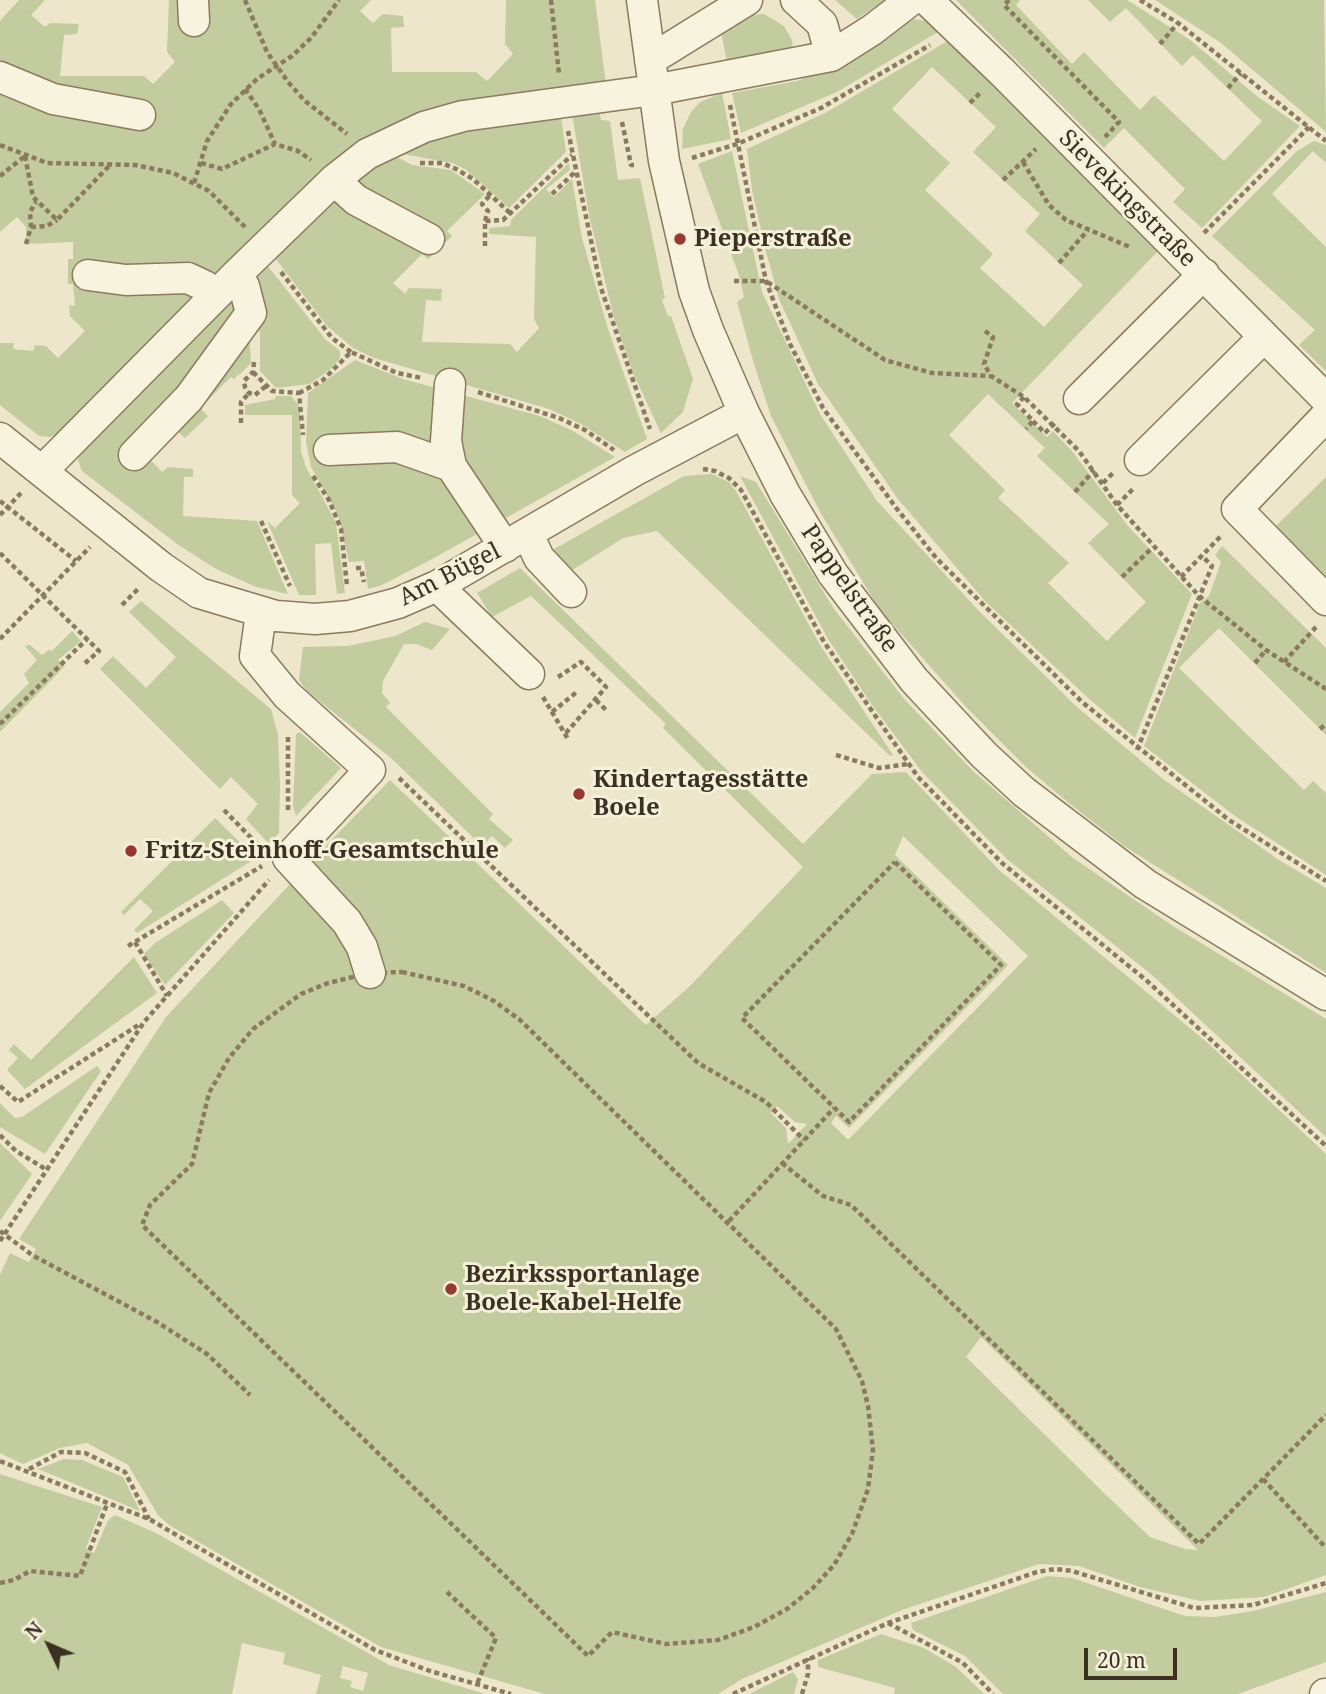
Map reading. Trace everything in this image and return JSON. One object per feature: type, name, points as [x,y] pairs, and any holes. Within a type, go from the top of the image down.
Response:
[{"type":"street","name":"Pappelstraße","points":[[642,0],[664,161],[695,291],[708,330],[744,413],[785,494],[840,584],[914,680],[984,755],[1024,792],[1115,864],[1193,916],[1326,995]]},
{"type":"street","points":[[652,75],[747,0]]},
{"type":"street","points":[[796,0],[822,24],[831,56]]},
{"type":"street","points":[[42,471],[334,180],[379,148],[424,127],[463,116],[652,75],[724,78],[831,56],[872,30],[911,0]]},
{"type":"street","name":"Sievekingstraße","points":[[927,0],[1183,253],[1326,399]]},
{"type":"street","points":[[0,77],[53,99],[140,115]]},
{"type":"street","points":[[334,180],[355,200],[429,239]]},
{"type":"street","points":[[1079,399],[1204,274]]},
{"type":"street","points":[[88,275],[126,279],[188,278],[205,286],[244,286],[251,313],[189,398],[134,455]]},
{"type":"street","points":[[1137,474],[1264,337]]},
{"type":"street","points":[[450,384],[446,441],[451,466]]},
{"type":"street","name":"Am Bügel","points":[[0,438],[161,567],[199,593],[261,613],[294,617],[350,616],[398,603],[437,586],[634,471],[744,413]]},
{"type":"street","points":[[1322,613],[1237,509],[1326,416]]},
{"type":"street","points":[[313,452],[397,447],[451,466],[517,541],[539,558],[571,592]]},
{"type":"street","points":[[437,586],[529,674]]},
{"type":"street","points":[[261,613],[255,656],[287,695],[370,770],[280,862],[347,922],[362,947],[370,973]]},
{"type":"path","points":[[245,0],[259,36],[305,101],[359,144],[379,148],[409,160],[442,163],[456,169],[473,179],[510,213]]},
{"type":"path","points":[[194,183],[214,127],[245,89],[310,38],[339,0]]},
{"type":"path","points":[[1009,0],[1004,5],[1119,122],[1086,158]]},
{"type":"path","points":[[1140,0],[1178,23],[1326,141]]},
{"type":"path","points":[[1160,44],[1178,23]]},
{"type":"path","points":[[664,161],[691,158],[737,144],[821,108],[957,29]]},
{"type":"path","points":[[1228,88],[1241,73]]},
{"type":"path","points":[[724,78],[766,281],[790,344],[823,408],[921,539],[1030,653],[1137,750],[1229,820],[1326,881]]},
{"type":"path","points":[[245,89],[259,109],[275,144]]},
{"type":"path","points":[[1183,253],[1310,127]]},
{"type":"path","points":[[1003,180],[1056,128]]},
{"type":"path","points":[[201,163],[222,169],[275,144],[298,151],[334,180]]},
{"type":"path","points":[[0,145],[47,163],[135,165],[173,173],[209,191],[241,220],[332,338],[351,352]]},
{"type":"path","points":[[485,221],[503,220],[572,155]]},
{"type":"path","points":[[0,176],[26,156]]},
{"type":"path","points":[[26,156],[24,162],[36,202],[58,220]]},
{"type":"path","points":[[1023,162],[1048,205],[1066,220],[1108,236],[1139,254]]},
{"type":"path","points":[[31,227],[47,226],[58,220],[110,165]]},
{"type":"path","points":[[552,194],[575,172]]},
{"type":"path","points":[[485,246],[485,221],[488,211],[482,205],[490,195]]},
{"type":"path","points":[[26,244],[31,227],[30,212],[36,202]]},
{"type":"path","points":[[1059,262],[1088,230]]},
{"type":"path","points":[[734,281],[766,281],[885,359],[932,373],[991,376]]},
{"type":"path","points":[[985,331],[993,337],[984,364],[991,376],[1024,397],[1094,470],[1118,505],[1199,596],[1266,650],[1326,689]]},
{"type":"path","points":[[249,393],[244,381],[253,372],[272,391],[299,393],[313,452],[341,529],[350,616]]},
{"type":"path","points":[[242,423],[241,402],[249,393],[261,392],[267,386]]},
{"type":"path","points":[[1024,397],[1017,404],[1041,429]]},
{"type":"path","points":[[1026,429],[1034,421]]},
{"type":"path","points":[[1075,492],[1094,470]]},
{"type":"path","points":[[1118,505],[1137,474]]},
{"type":"path","points":[[0,501],[76,561]]},
{"type":"path","points":[[1181,576],[1222,535],[1237,509]]},
{"type":"path","points":[[261,521],[294,595],[294,617]]},
{"type":"path","points":[[0,639],[110,526]]},
{"type":"path","points":[[1122,577],[1153,547]]},
{"type":"path","points":[[0,553],[99,651],[83,666]]},
{"type":"path","points":[[1137,750],[1212,566],[1202,556]]},
{"type":"path","points":[[1284,662],[1322,613]]},
{"type":"path","points":[[0,724],[87,639]]},
{"type":"path","points":[[1255,663],[1266,650]]},
{"type":"path","points":[[581,662],[606,687],[596,700],[567,737],[529,674],[542,671],[552,680],[581,662]]},
{"type":"path","points":[[552,712],[578,691]]},
{"type":"path","points":[[0,1241],[2,1233],[47,1170],[144,1022],[280,862],[287,695]]},
{"type":"path","points":[[596,700],[607,711]]},
{"type":"path","points":[[1320,729],[1326,724]]},
{"type":"path","points":[[836,755],[878,768],[908,764]]},
{"type":"path","points":[[370,770],[390,770],[698,1063],[766,1102],[804,1140]]},
{"type":"path","points":[[224,810],[280,862]]},
{"type":"path","points":[[128,946],[280,862]]},
{"type":"path","points":[[895,862],[1001,965],[849,1122],[834,1108],[742,1018],[895,862]]},
{"type":"path","points":[[135,942],[167,996]]},
{"type":"path","points":[[402,972],[432,976],[464,986],[494,1001],[520,1020],[729,1221],[822,1312],[850,1352],[862,1381],[871,1424],[871,1469],[861,1511],[844,1549],[825,1576],[787,1609],[754,1628],[718,1640],[666,1644],[612,1632],[588,1656],[142,1225],[150,1205],[192,1164],[209,1093],[229,1058],[264,1019],[301,994],[328,983],[370,973],[402,972]]},
{"type":"path","points":[[0,1086],[18,1102],[144,1022]]},
{"type":"path","points":[[729,1221],[834,1108]]},
{"type":"path","points":[[0,1135],[16,1150],[47,1170]]},
{"type":"path","points":[[782,1163],[823,1196],[851,1205],[1199,1544],[1326,1415]]},
{"type":"path","points":[[2,1233],[32,1255],[157,1322],[207,1354],[250,1395]]},
{"type":"path","points":[[28,1469],[61,1452],[85,1452],[125,1472],[149,1519]]},
{"type":"path","points":[[0,1461],[28,1469],[107,1504],[149,1519],[374,1650],[510,1694]]},
{"type":"path","points":[[1263,1479],[1326,1548]]},
{"type":"path","points":[[0,1583],[14,1580],[30,1571],[79,1576],[107,1504]]},
{"type":"path","points":[[733,1694],[888,1623],[1055,1569],[1072,1571],[1194,1608],[1253,1605],[1326,1583]]},
{"type":"path","points":[[447,1592],[496,1638],[477,1684]]},
{"type":"path","points":[[888,1623],[963,1663],[993,1694]]},
{"type":"path","points":[[802,1694],[808,1674],[808,1658]]},
{"type":"green space","points":[[19,0],[45,0],[31,15],[45,27],[50,23],[79,24],[77,34],[64,35],[60,76],[144,76],[153,84],[175,62],[167,52],[169,0],[371,0],[360,11],[373,23],[383,14],[403,16],[404,27],[391,28],[392,72],[476,72],[487,81],[513,54],[505,44],[506,0],[595,0],[606,85],[561,88],[461,103],[353,146],[295,195],[59,433],[50,437],[39,436],[0,405],[0,343],[14,343],[13,349],[33,351],[35,345],[46,346],[58,358],[85,331],[70,316],[69,305],[75,306],[73,284],[68,284],[68,259],[73,259],[73,242],[26,244],[26,227],[17,217],[0,232],[0,21]]},
{"type":"green space","points":[[835,0],[885,0],[857,19]]},
{"type":"green space","points":[[956,0],[1020,0],[1016,5],[1072,64],[1084,52],[1140,110],[1154,95],[1224,161],[1262,121],[1193,55],[1182,66],[1126,8],[1110,22],[1088,0],[1127,0],[1189,39],[1258,97],[1300,126],[1202,228],[1173,202],[1185,189],[1124,128],[1104,148]]},
{"type":"green space","points":[[1155,0],[1324,0],[1326,132],[1221,43]]},
{"type":"green space","points":[[764,14],[784,26],[792,40],[793,52],[727,62],[721,32],[750,15]]},
{"type":"green space","points":[[914,19],[931,22],[943,29],[837,92],[741,133],[732,93],[797,81],[846,63]]},
{"type":"green space","points":[[951,39],[1160,249],[1012,403],[1047,437],[1053,431],[1072,451],[1128,526],[1192,594],[1135,738],[985,601],[898,499],[818,384],[779,299],[752,190],[747,149],[827,112]],"holes":[[[932,67],[996,127],[973,152],[1040,214],[1025,231],[1083,285],[1044,327],[980,268],[993,254],[925,190],[950,163],[892,109]],[[988,394],[1045,448],[1037,456],[1109,524],[1088,543],[1146,602],[1107,641],[1048,583],[1069,563],[998,498],[1005,490],[949,435]]]},
{"type":"green space","points":[[722,93],[731,139],[682,149],[683,129],[691,112],[700,102]]},
{"type":"green space","points":[[599,111],[601,120],[610,121],[618,180],[640,178],[665,298],[662,300],[668,316],[671,316],[693,379],[683,412],[661,433],[634,375],[614,318],[589,215],[572,114]]},
{"type":"green space","points":[[561,116],[566,152],[509,208],[465,169],[452,163],[403,154],[433,140],[486,127]]},
{"type":"green space","points":[[1314,141],[1326,145],[1326,163],[1313,151],[1272,194],[1326,247],[1326,371],[1299,345],[1315,330],[1212,236],[1297,151]]},
{"type":"green space","points":[[732,151],[762,292],[820,414],[877,501],[977,609],[1078,708],[1163,779],[1279,860],[1326,888],[1326,973],[1124,846],[1070,804],[1026,767],[967,708],[880,610],[820,512],[771,416],[754,364],[737,302],[744,297],[739,275],[698,164]]},
{"type":"green space","points":[[397,157],[412,165],[451,170],[485,194],[447,231],[452,236],[428,259],[422,254],[393,283],[405,294],[409,288],[442,289],[441,301],[426,300],[422,342],[510,344],[517,352],[539,328],[534,319],[536,237],[489,234],[489,228],[510,226],[511,220],[569,163],[570,170],[546,189],[554,197],[572,179],[582,238],[608,329],[647,439],[625,452],[581,424],[549,409],[374,358],[353,348],[327,326],[275,258],[369,170]]},
{"type":"green space","points":[[267,265],[326,340],[340,351],[340,358],[332,368],[310,384],[276,388],[260,371],[260,334],[249,282]]},
{"type":"green space","points":[[239,292],[249,332],[251,363],[239,375],[235,371],[238,375],[234,379],[231,377],[200,408],[208,416],[185,438],[177,431],[149,458],[162,472],[168,467],[193,469],[193,477],[184,477],[183,516],[257,521],[288,594],[256,587],[216,569],[177,544],[82,471],[78,460],[80,452]]},
{"type":"green space","points":[[355,360],[403,379],[540,416],[573,431],[615,457],[434,558],[382,585],[368,589],[364,561],[349,562],[338,515],[311,467],[306,443],[308,393]]},
{"type":"green space","points":[[276,396],[291,396],[300,407],[301,452],[306,467],[336,523],[345,593],[337,594],[331,543],[315,544],[316,595],[299,595],[267,521],[275,528],[300,503],[292,495],[292,415],[245,415],[245,405],[275,399]]},
{"type":"green space","points":[[712,474],[729,482],[736,491],[820,645],[893,755],[890,756],[657,531],[623,538],[566,574],[547,553],[684,476]]},
{"type":"green space","points":[[740,476],[756,482],[834,609],[905,700],[973,771],[1073,858],[1173,926],[1326,1019],[1326,1137],[1152,975],[1007,859],[922,772],[872,705],[828,639]]},
{"type":"green space","points":[[1326,477],[1326,577],[1276,526]]},
{"type":"green space","points":[[1222,546],[1326,648],[1326,735],[1219,628],[1179,668],[1304,790],[1313,781],[1326,793],[1326,875],[1235,816],[1144,746],[1200,603],[1209,596],[1221,562],[1215,555]]},
{"type":"green space","name":"Bezirkssportanlage Boele-Kabel-Helfe","points":[[520,568],[803,844],[872,774],[906,772],[999,870],[1209,1044],[1326,1154],[1326,1575],[1264,1597],[1200,1601],[1140,1587],[1079,1566],[1039,1564],[902,1610],[742,1679],[718,1694],[545,1694],[381,1647],[169,1525],[158,1515],[128,1465],[87,1443],[60,1448],[23,1464],[0,1453],[0,1275],[10,1253],[29,1262],[36,1249],[19,1239],[166,1017],[290,884],[326,879],[312,860],[390,780],[646,1025],[690,986],[803,867],[663,728],[666,724],[531,596],[492,617],[477,593]],"holes":[[[903,836],[1028,956],[848,1140],[831,1123],[836,1116],[849,1128],[1008,965],[895,855]],[[777,1106],[795,1122],[807,1124],[788,1144],[786,1128],[771,1113]],[[981,1337],[1198,1550],[1185,1549],[1150,1537],[966,1357]]]},
{"type":"green space","points":[[141,601],[271,709],[278,735],[280,786],[279,833],[269,844],[246,819],[258,804],[231,777],[220,789],[100,669],[113,656],[146,688],[176,657],[129,612]]},
{"type":"green space","points":[[425,622],[450,629],[432,650],[416,644],[404,644],[383,681],[382,693],[390,703],[386,707],[493,814],[489,819],[513,840],[505,848],[492,836],[482,846],[391,758],[308,692],[299,680],[303,647],[348,646],[395,636]]},
{"type":"green space","points":[[72,631],[81,641],[58,660],[65,666],[0,732],[0,712],[29,683],[24,674],[37,660],[25,646],[30,645],[42,655],[52,651]]},
{"type":"green space","points":[[300,732],[341,768],[296,816],[293,806],[296,734]]},
{"type":"green space","points":[[215,818],[256,858],[137,933],[134,930],[153,911],[140,899],[124,915],[121,912]]},
{"type":"green space","points":[[222,900],[234,913],[165,985],[144,954],[155,943]]},
{"type":"green space","points":[[134,957],[157,993],[25,1089],[7,1070],[18,1058],[9,1050],[14,1044],[31,1060]]},
{"type":"green space","points":[[97,1066],[101,1071],[45,1154],[0,1127],[0,1103],[15,1118],[22,1117]]},
{"type":"green space","points":[[0,1143],[32,1174],[0,1221]]},
{"type":"green space","points":[[64,1459],[82,1460],[123,1477],[140,1511],[38,1469]]},
{"type":"green space","points":[[0,1474],[102,1507],[86,1548],[94,1553],[108,1520],[115,1515],[156,1533],[389,1665],[485,1694],[316,1694],[321,1675],[283,1664],[285,1653],[242,1643],[232,1694],[0,1694]],"holes":[[[343,1666],[368,1673],[363,1691],[350,1687],[352,1681],[340,1678]]]},
{"type":"green space","points":[[1047,1576],[1072,1578],[1185,1616],[1215,1617],[1253,1611],[1326,1592],[1326,1662],[1238,1694],[1003,1694],[965,1656],[913,1630],[911,1623]]},
{"type":"green space","points":[[881,1634],[924,1648],[956,1667],[984,1694],[894,1694],[895,1688],[818,1667],[818,1660]]},
{"type":"green space","points":[[793,1672],[798,1679],[794,1694],[749,1694]]},
{"type":"place","name":"Pieperstraße","points":[[680,239]]},
{"type":"place","name":"Kindertagesstätte Boele","points":[[579,794]]},
{"type":"place","name":"Fritz-Steinhoff-Gesamtschule","points":[[131,851]]},
{"type":"place","name":"Bezirkssportanlage Boele-Kabel-Helfe","points":[[451,1289]]}]
